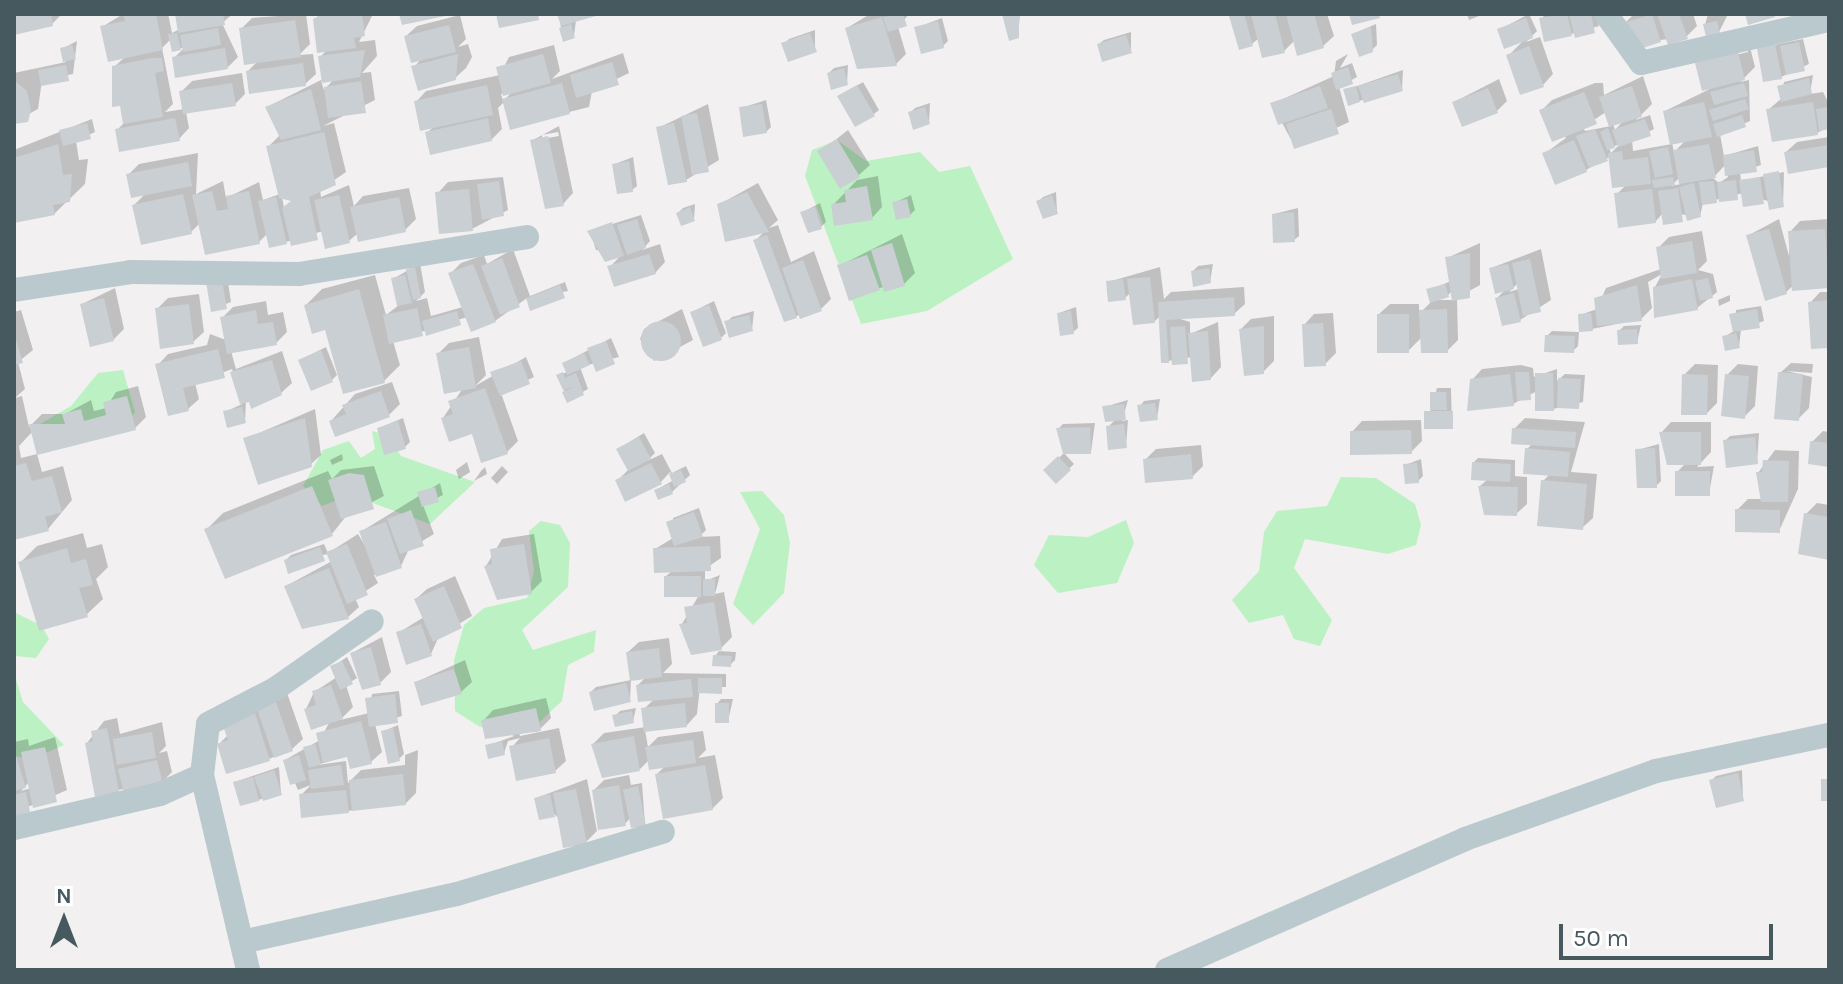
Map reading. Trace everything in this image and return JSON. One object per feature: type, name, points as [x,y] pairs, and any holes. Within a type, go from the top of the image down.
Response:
[{"type":"street","points":[[1606,14],[1641,63],[1829,20]]},
{"type":"street","points":[[14,290],[131,272],[299,274],[527,237]]},
{"type":"street","points":[[248,970],[202,775],[208,724],[275,689],[372,621]]},
{"type":"street","points":[[1167,970],[1465,839],[1656,771],[1829,735]]},
{"type":"street","points":[[14,828],[160,794],[202,775]]},
{"type":"street","points":[[242,942],[457,894],[663,832]]},
{"type":"green space","points":[[837,140],[866,161],[920,152],[939,172],[970,166],[1013,259],[927,311],[861,324],[805,176],[812,150]]},
{"type":"green space","points":[[123,370],[135,412],[121,430],[36,451],[35,427],[71,406],[98,373]]},
{"type":"green space","points":[[372,431],[388,435],[401,456],[475,482],[430,524],[351,495],[322,506],[303,486],[323,450],[349,441],[361,458],[375,449]]},
{"type":"green space","points":[[1341,477],[1376,478],[1415,504],[1421,525],[1416,545],[1388,554],[1305,539],[1294,568],[1332,620],[1320,646],[1294,639],[1283,615],[1249,623],[1232,600],[1259,571],[1264,532],[1277,511],[1327,506]]},
{"type":"green space","points":[[762,491],[784,515],[790,543],[784,593],[753,625],[733,604],[760,529],[740,492]]},
{"type":"green space","points":[[1126,520],[1134,543],[1117,583],[1058,593],[1034,565],[1049,535],[1088,537]]},
{"type":"green space","points":[[541,521],[560,525],[570,543],[568,587],[522,630],[533,650],[596,630],[594,652],[568,665],[562,701],[531,730],[480,727],[455,711],[454,660],[464,625],[484,608],[527,598],[534,571],[529,531]]},
{"type":"green space","points":[[14,612],[42,626],[49,639],[36,658],[14,656]]},
{"type":"green space","points":[[14,673],[23,702],[64,745],[32,759],[14,756]]},
{"type":"building","points":[[14,14],[51,14],[53,26],[14,35]]},
{"type":"building","points":[[123,14],[156,14],[163,50],[108,62],[100,26],[125,21]]},
{"type":"building","points":[[175,14],[223,14],[225,25],[178,33]]},
{"type":"building","points":[[323,14],[362,14],[365,36],[354,38],[356,48],[317,53],[313,19]]},
{"type":"building","points":[[399,14],[449,14],[450,15],[402,25]]},
{"type":"building","points":[[496,14],[538,14],[539,20],[499,28]]},
{"type":"building","points":[[557,14],[599,14],[599,15],[561,26]]},
{"type":"building","points":[[903,14],[907,26],[888,32],[883,17]]},
{"type":"building","points":[[1002,14],[1019,14],[1019,38],[1009,41]]},
{"type":"building","points":[[1244,14],[1253,46],[1239,50],[1229,16]]},
{"type":"building","points":[[1251,14],[1275,14],[1285,53],[1262,58]]},
{"type":"building","points":[[1286,14],[1314,14],[1324,48],[1297,56]]},
{"type":"building","points":[[1349,14],[1379,14],[1380,18],[1352,25]]},
{"type":"building","points":[[1567,14],[1572,36],[1544,42],[1539,18]]},
{"type":"building","points":[[1569,14],[1591,14],[1595,33],[1575,38]]},
{"type":"building","points":[[1652,14],[1661,42],[1631,52],[1621,24]]},
{"type":"building","points":[[1657,14],[1679,14],[1688,39],[1668,45]]},
{"type":"building","points":[[1745,14],[1774,14],[1775,17],[1748,25]]},
{"type":"building","points":[[882,17],[897,66],[857,69],[845,28]]},
{"type":"building","points":[[1526,18],[1533,38],[1504,49],[1497,29]]},
{"type":"building","points":[[295,20],[301,57],[244,65],[239,28]]},
{"type":"building","points":[[938,21],[944,48],[921,54],[914,27]]},
{"type":"building","points":[[1717,21],[1720,34],[1706,37],[1703,24]]},
{"type":"building","points":[[571,24],[575,38],[563,42],[559,28]]},
{"type":"building","points":[[449,25],[456,52],[411,63],[404,36]]},
{"type":"building","points":[[1371,27],[1373,52],[1359,57],[1351,34]]},
{"type":"building","points":[[218,28],[221,45],[183,52],[180,35]]},
{"type":"building","points":[[177,33],[181,50],[172,52],[168,34]]},
{"type":"building","points":[[810,33],[817,52],[788,62],[781,43]]},
{"type":"building","points":[[1126,35],[1132,53],[1102,62],[1097,44]]},
{"type":"building","points":[[1799,42],[1805,71],[1786,75],[1780,46]]},
{"type":"building","points":[[1775,44],[1782,79],[1763,82],[1757,48]]},
{"type":"building","points":[[72,45],[76,59],[63,62],[60,48]]},
{"type":"building","points":[[1529,46],[1544,87],[1520,95],[1506,55]]},
{"type":"building","points":[[225,48],[228,69],[175,78],[172,57]]},
{"type":"building","points":[[365,50],[360,77],[322,83],[318,56]]},
{"type":"building","points":[[1738,52],[1745,80],[1702,91],[1695,63]]},
{"type":"building","points":[[458,54],[456,80],[418,91],[411,66]]},
{"type":"building","points":[[543,54],[551,83],[503,96],[496,67]]},
{"type":"building","points":[[162,58],[164,71],[155,73],[163,117],[123,124],[120,106],[112,107],[112,66]]},
{"type":"building","points":[[612,62],[619,85],[576,98],[570,75]]},
{"type":"building","points":[[303,63],[306,86],[249,94],[246,71]]},
{"type":"building","points":[[66,65],[69,81],[41,86],[38,70]]},
{"type":"building","points":[[1348,67],[1353,84],[1336,90],[1331,73]]},
{"type":"building","points":[[844,68],[848,85],[831,90],[827,73]]},
{"type":"building","points":[[1398,74],[1403,91],[1364,103],[1358,86]]},
{"type":"building","points":[[1809,78],[1812,94],[1781,102],[1777,86]]},
{"type":"building","points":[[14,80],[27,91],[31,110],[28,122],[14,124]]},
{"type":"building","points":[[361,81],[366,113],[328,118],[324,87]]},
{"type":"building","points":[[232,83],[236,106],[183,114],[179,91]]},
{"type":"building","points":[[562,83],[570,114],[510,130],[502,99]]},
{"type":"building","points":[[1744,83],[1748,96],[1714,105],[1710,92]]},
{"type":"building","points":[[487,85],[493,115],[420,131],[414,101]]},
{"type":"building","points":[[857,85],[875,116],[855,127],[837,96]]},
{"type":"building","points":[[1320,86],[1328,108],[1278,125],[1270,103]]},
{"type":"building","points":[[1356,86],[1360,102],[1348,106],[1343,89]]},
{"type":"building","points":[[1632,86],[1642,117],[1609,127],[1599,97]]},
{"type":"building","points":[[1488,88],[1498,113],[1462,127],[1452,102]]},
{"type":"building","points":[[311,89],[321,130],[281,140],[265,107]]},
{"type":"building","points":[[1584,92],[1597,124],[1552,142],[1539,110]]},
{"type":"building","points":[[1745,99],[1749,109],[1713,121],[1709,110]]},
{"type":"building","points":[[1704,102],[1712,137],[1670,145],[1663,111]]},
{"type":"building","points":[[1813,102],[1818,135],[1772,142],[1766,109]]},
{"type":"building","points":[[762,104],[767,133],[743,137],[739,107]]},
{"type":"building","points":[[925,107],[930,124],[913,130],[908,112]]},
{"type":"building","points":[[1829,107],[1829,129],[1819,131],[1816,109]]},
{"type":"building","points":[[1331,109],[1339,134],[1294,149],[1286,124]]},
{"type":"building","points":[[697,113],[709,172],[692,175],[681,116]]},
{"type":"building","points":[[1742,115],[1746,127],[1717,137],[1713,124]]},
{"type":"building","points":[[175,118],[180,141],[119,152],[115,129]]},
{"type":"building","points":[[488,118],[492,141],[430,155],[425,132]]},
{"type":"building","points":[[1645,119],[1651,136],[1618,147],[1612,130]]},
{"type":"building","points":[[87,123],[91,139],[63,146],[59,130]]},
{"type":"building","points":[[674,123],[687,182],[668,185],[656,127]]},
{"type":"building","points":[[1608,128],[1615,148],[1607,150],[1600,132]]},
{"type":"building","points":[[1595,129],[1608,161],[1589,168],[1576,136]]},
{"type":"building","points":[[324,132],[336,185],[309,197],[318,240],[291,246],[282,208],[291,201],[279,198],[266,146]]},
{"type":"building","points":[[548,136],[564,206],[545,209],[530,140]]},
{"type":"building","points":[[837,139],[860,177],[840,189],[817,151]]},
{"type":"building","points":[[1574,140],[1587,172],[1555,185],[1542,153]]},
{"type":"building","points":[[58,144],[63,175],[72,174],[70,202],[53,205],[55,215],[14,223],[14,158]]},
{"type":"building","points":[[1709,144],[1716,178],[1679,184],[1673,150]]},
{"type":"building","points":[[1829,145],[1829,167],[1788,174],[1784,152]]},
{"type":"building","points":[[1668,147],[1673,174],[1655,178],[1649,151]]},
{"type":"building","points":[[1754,150],[1757,172],[1725,176],[1723,155]]},
{"type":"building","points":[[1622,151],[1623,160],[1648,157],[1651,184],[1612,188],[1608,153]]},
{"type":"building","points":[[629,161],[633,192],[617,194],[612,164]]},
{"type":"building","points":[[188,162],[192,186],[131,198],[126,174]]},
{"type":"building","points":[[1779,171],[1784,207],[1769,210],[1763,174]]},
{"type":"building","points":[[1673,177],[1675,185],[1654,188],[1652,180]]},
{"type":"building","points":[[1760,177],[1764,204],[1743,207],[1739,180]]},
{"type":"building","points":[[1736,180],[1738,200],[1719,202],[1717,182]]},
{"type":"building","points":[[499,181],[504,216],[482,220],[477,184]]},
{"type":"building","points":[[1714,181],[1717,203],[1702,205],[1699,182]]},
{"type":"building","points":[[1694,183],[1701,217],[1687,221],[1679,187]]},
{"type":"building","points":[[867,186],[873,220],[834,226],[831,204],[846,202],[844,190]]},
{"type":"building","points":[[1678,188],[1683,222],[1663,225],[1658,191]]},
{"type":"building","points":[[469,189],[473,231],[439,234],[435,192]]},
{"type":"building","points":[[1652,189],[1656,223],[1618,228],[1614,193]]},
{"type":"building","points":[[212,191],[217,211],[228,209],[226,196],[249,191],[260,244],[205,255],[192,195]]},
{"type":"building","points":[[747,192],[769,232],[725,242],[717,204]]},
{"type":"building","points":[[183,194],[192,234],[141,245],[132,205]]},
{"type":"building","points":[[339,195],[350,243],[325,249],[314,200]]},
{"type":"building","points":[[1052,195],[1058,214],[1043,219],[1036,201]]},
{"type":"building","points":[[276,197],[287,244],[269,248],[258,201]]},
{"type":"building","points":[[399,197],[406,232],[358,242],[350,207]]},
{"type":"building","points":[[907,199],[911,217],[896,220],[892,202]]},
{"type":"building","points":[[690,207],[695,221],[681,226],[676,213]]},
{"type":"building","points":[[815,207],[822,229],[808,233],[800,212]]},
{"type":"building","points":[[1294,212],[1295,242],[1273,243],[1272,214]]},
{"type":"building","points":[[637,219],[646,248],[627,255],[617,225]]},
{"type":"building","points":[[612,222],[624,256],[605,262],[587,231]]},
{"type":"building","points":[[1769,229],[1787,294],[1765,301],[1746,235]]},
{"type":"building","points":[[1825,229],[1829,288],[1792,291],[1788,231]]},
{"type":"building","points":[[767,235],[797,318],[784,322],[753,240]]},
{"type":"building","points":[[1692,241],[1697,273],[1661,279],[1656,247]]},
{"type":"building","points":[[892,243],[905,286],[884,292],[871,250]]},
{"type":"building","points":[[1470,253],[1470,298],[1452,301],[1445,257]]},
{"type":"building","points":[[649,254],[656,274],[614,287],[607,266]]},
{"type":"building","points":[[867,255],[880,290],[849,301],[837,265]]},
{"type":"building","points":[[502,258],[520,307],[500,315],[481,266]]},
{"type":"building","points":[[1530,259],[1541,312],[1523,316],[1512,263]]},
{"type":"building","points":[[803,260],[822,311],[800,319],[782,268]]},
{"type":"building","points":[[473,264],[496,322],[471,332],[448,273]]},
{"type":"building","points":[[1508,264],[1514,289],[1495,294],[1489,268]]},
{"type":"building","points":[[415,267],[421,298],[413,300],[406,269]]},
{"type":"building","points":[[1209,268],[1211,283],[1193,287],[1191,271]]},
{"type":"building","points":[[405,275],[412,303],[397,306],[391,278]]},
{"type":"building","points":[[1150,277],[1155,323],[1133,325],[1127,279]]},
{"type":"building","points":[[1708,278],[1713,298],[1700,301],[1695,281]]},
{"type":"building","points":[[1123,279],[1126,300],[1108,302],[1106,281]]},
{"type":"building","points":[[1692,279],[1698,310],[1654,318],[1653,287]]},
{"type":"building","points":[[222,280],[227,309],[211,312],[206,282]]},
{"type":"building","points":[[1445,284],[1449,297],[1430,303],[1426,289]]},
{"type":"building","points":[[560,285],[565,298],[530,311],[526,298]]},
{"type":"building","points":[[1637,285],[1642,321],[1597,326],[1594,298]]},
{"type":"building","points":[[359,289],[385,383],[343,394],[325,330],[312,334],[304,305]]},
{"type":"building","points":[[1514,293],[1521,322],[1502,326],[1495,298]]},
{"type":"building","points":[[1234,297],[1235,316],[1166,320],[1169,363],[1161,363],[1158,302]]},
{"type":"building","points":[[104,298],[114,341],[90,347],[80,304]]},
{"type":"building","points":[[1829,300],[1829,348],[1811,349],[1808,302]]},
{"type":"building","points":[[189,304],[194,344],[160,349],[155,308]]},
{"type":"building","points":[[709,305],[722,340],[703,347],[690,312]]},
{"type":"building","points":[[417,308],[423,336],[389,344],[383,315]]},
{"type":"building","points":[[1447,309],[1448,353],[1421,353],[1419,310]]},
{"type":"building","points":[[1757,309],[1760,328],[1733,332],[1729,314]]},
{"type":"building","points":[[256,310],[258,324],[273,322],[277,345],[227,354],[220,317]]},
{"type":"building","points":[[457,311],[461,325],[426,336],[422,321]]},
{"type":"building","points":[[1071,311],[1074,334],[1060,336],[1057,313]]},
{"type":"building","points":[[1591,313],[1593,331],[1579,332],[1578,314]]},
{"type":"building","points":[[1377,314],[1409,314],[1409,353],[1377,353]]},
{"type":"building","points":[[749,315],[753,331],[729,338],[724,321]]},
{"type":"building","points":[[661,321],[675,327],[681,341],[675,355],[661,361],[647,355],[641,341],[647,327]]},
{"type":"building","points":[[1323,323],[1326,366],[1304,367],[1302,324]]},
{"type":"building","points":[[1185,326],[1188,364],[1172,365],[1170,327]]},
{"type":"building","points":[[1264,326],[1264,374],[1244,376],[1239,329]]},
{"type":"building","points":[[1637,329],[1638,344],[1618,345],[1617,330]]},
{"type":"building","points":[[1208,331],[1211,380],[1192,382],[1188,333]]},
{"type":"building","points":[[14,333],[23,363],[14,365]]},
{"type":"building","points":[[1736,333],[1740,348],[1725,351],[1722,336]]},
{"type":"building","points":[[1545,335],[1575,336],[1574,353],[1544,352]]},
{"type":"building","points":[[606,341],[615,364],[596,372],[587,348]]},
{"type":"building","points":[[469,347],[476,388],[444,394],[436,353]]},
{"type":"building","points":[[218,349],[225,378],[183,388],[189,411],[168,416],[155,364]]},
{"type":"building","points":[[321,350],[333,382],[311,391],[298,360]]},
{"type":"building","points":[[584,353],[590,365],[567,375],[562,363]]},
{"type":"building","points":[[272,360],[282,395],[251,409],[249,402],[240,404],[230,372]]},
{"type":"building","points":[[521,361],[530,384],[500,396],[490,372]]},
{"type":"building","points":[[563,372],[565,378],[576,373],[584,395],[567,403],[562,392],[576,386],[563,390],[556,375]]},
{"type":"building","points":[[1515,372],[1529,372],[1531,400],[1517,401]]},
{"type":"building","points":[[1778,372],[1803,374],[1799,421],[1774,419]]},
{"type":"building","points":[[1535,373],[1553,373],[1554,411],[1535,411]]},
{"type":"building","points":[[1510,374],[1514,406],[1467,411],[1470,379]]},
{"type":"building","points":[[1682,374],[1708,375],[1707,415],[1681,415]]},
{"type":"building","points":[[1725,374],[1749,376],[1745,419],[1721,416]]},
{"type":"building","points":[[1558,378],[1581,379],[1579,409],[1557,408]]},
{"type":"building","points":[[485,388],[508,454],[481,463],[472,434],[449,442],[441,418],[453,414],[448,401]]},
{"type":"building","points":[[381,391],[390,417],[335,437],[329,421],[346,414],[342,405]]},
{"type":"building","points":[[1430,392],[1446,392],[1447,410],[1430,410]]},
{"type":"building","points":[[127,396],[136,430],[37,455],[29,424],[65,424],[62,414],[81,409],[84,421],[106,415],[103,402]]},
{"type":"building","points":[[1155,403],[1158,420],[1140,422],[1137,405]]},
{"type":"building","points":[[1124,404],[1126,420],[1105,422],[1102,406]]},
{"type":"building","points":[[242,407],[246,423],[227,428],[223,411]]},
{"type":"building","points":[[1424,411],[1453,411],[1453,429],[1424,429]]},
{"type":"building","points":[[305,418],[312,467],[258,485],[243,438]]},
{"type":"building","points":[[398,421],[406,449],[384,455],[377,428]]},
{"type":"building","points":[[1124,424],[1127,448],[1108,450],[1106,426]]},
{"type":"building","points":[[1090,427],[1091,454],[1063,454],[1056,428]]},
{"type":"building","points":[[1512,428],[1576,432],[1575,448],[1511,444]]},
{"type":"building","points":[[1411,430],[1412,454],[1350,455],[1350,431]]},
{"type":"building","points":[[1659,432],[1701,432],[1701,465],[1667,465]]},
{"type":"building","points":[[639,437],[651,459],[628,471],[616,449]]},
{"type":"building","points":[[1755,437],[1758,464],[1726,468],[1723,440]]},
{"type":"building","points":[[1810,441],[1829,443],[1829,467],[1808,464]]},
{"type":"building","points":[[1525,448],[1570,452],[1568,477],[1523,474]]},
{"type":"building","points":[[1655,448],[1657,488],[1637,488],[1635,449]]},
{"type":"building","points":[[1191,454],[1193,479],[1145,483],[1143,459]]},
{"type":"building","points":[[1058,456],[1071,470],[1056,484],[1043,470]]},
{"type":"building","points":[[1763,460],[1789,461],[1788,502],[1761,502],[1756,472],[1762,472]]},
{"type":"building","points":[[1472,462],[1511,464],[1510,482],[1471,480]]},
{"type":"building","points":[[26,463],[32,481],[52,476],[62,512],[45,517],[49,531],[14,540],[14,466]]},
{"type":"building","points":[[651,463],[662,484],[625,502],[615,480]]},
{"type":"building","points":[[1417,463],[1419,483],[1405,484],[1403,464]]},
{"type":"building","points":[[681,470],[686,482],[674,487],[669,474]]},
{"type":"building","points":[[1675,471],[1710,471],[1710,496],[1675,496]]},
{"type":"building","points":[[349,473],[364,475],[374,509],[341,519],[328,480]]},
{"type":"building","points":[[1541,480],[1587,484],[1583,530],[1537,526]]},
{"type":"building","points":[[669,484],[673,494],[658,500],[654,490]]},
{"type":"building","points":[[312,486],[333,536],[225,579],[204,529]]},
{"type":"building","points":[[1478,486],[1518,487],[1517,516],[1484,515]]},
{"type":"building","points":[[435,487],[439,502],[422,507],[417,492]]},
{"type":"building","points":[[1735,509],[1780,510],[1780,533],[1735,532]]},
{"type":"building","points":[[411,510],[424,546],[400,554],[387,519]]},
{"type":"building","points":[[694,512],[703,537],[674,546],[666,522]]},
{"type":"building","points":[[1804,513],[1829,517],[1829,560],[1798,554]]},
{"type":"building","points":[[386,522],[402,568],[376,577],[359,531]]},
{"type":"building","points":[[347,544],[368,595],[347,604],[326,552]]},
{"type":"building","points":[[524,544],[532,594],[497,600],[484,566],[492,564],[490,549]]},
{"type":"building","points":[[710,546],[711,571],[654,573],[653,548]]},
{"type":"building","points":[[320,547],[325,561],[288,574],[284,560]]},
{"type":"building","points":[[67,548],[71,563],[86,559],[93,585],[79,588],[88,617],[39,631],[18,562]]},
{"type":"building","points":[[329,568],[349,619],[302,629],[284,586]]},
{"type":"building","points":[[664,576],[701,576],[701,597],[664,597]]},
{"type":"building","points":[[703,579],[715,579],[715,596],[703,596]]},
{"type":"building","points":[[444,586],[462,628],[433,642],[414,599]]},
{"type":"building","points":[[714,602],[722,650],[691,655],[679,624],[687,623],[684,607]]},
{"type":"building","points":[[421,624],[432,656],[406,665],[396,632]]},
{"type":"building","points":[[371,647],[381,685],[362,690],[350,653]]},
{"type":"building","points":[[659,648],[662,677],[630,681],[626,652]]},
{"type":"building","points":[[713,655],[732,656],[731,667],[712,666]]},
{"type":"building","points":[[342,661],[353,684],[340,690],[330,666]]},
{"type":"building","points":[[454,669],[462,694],[421,706],[414,682]]},
{"type":"building","points":[[698,678],[722,678],[722,694],[698,693]]},
{"type":"building","points":[[691,679],[693,697],[638,702],[636,685]]},
{"type":"building","points":[[626,683],[631,702],[594,711],[589,692]]},
{"type":"building","points":[[331,685],[343,719],[311,730],[304,709],[316,705],[312,691]]},
{"type":"building","points":[[395,694],[398,723],[369,727],[365,698]]},
{"type":"building","points":[[276,702],[293,751],[274,758],[257,709]]},
{"type":"building","points":[[685,703],[687,727],[644,732],[641,708]]},
{"type":"building","points":[[715,703],[729,703],[729,723],[715,723]]},
{"type":"building","points":[[536,708],[541,731],[485,739],[481,720]]},
{"type":"building","points":[[632,711],[634,723],[615,727],[612,715]]},
{"type":"building","points":[[255,713],[270,761],[226,774],[217,744],[228,740],[222,723]]},
{"type":"building","points":[[361,721],[372,764],[350,769],[347,757],[323,763],[316,733]]},
{"type":"building","points":[[107,728],[119,792],[95,797],[85,743],[93,741],[91,731]]},
{"type":"building","points":[[393,728],[400,761],[388,764],[381,731]]},
{"type":"building","points":[[152,732],[156,758],[117,765],[113,739]]},
{"type":"building","points":[[634,736],[640,771],[602,778],[591,744]]},
{"type":"building","points":[[549,738],[556,773],[516,781],[509,746]]},
{"type":"building","points":[[693,740],[696,763],[649,770],[645,747]]},
{"type":"building","points":[[502,741],[505,755],[488,759],[485,745]]},
{"type":"building","points":[[315,744],[321,764],[309,768],[303,747]]},
{"type":"building","points":[[45,747],[57,802],[33,808],[21,752]]},
{"type":"building","points":[[14,749],[26,788],[14,791]]},
{"type":"building","points":[[299,755],[306,780],[290,785],[283,760]]},
{"type":"building","points":[[157,760],[163,784],[124,793],[118,769]]},
{"type":"building","points":[[341,765],[344,785],[311,789],[308,770]]},
{"type":"building","points":[[705,765],[713,810],[663,819],[655,774]]},
{"type":"building","points":[[274,770],[282,795],[263,801],[254,777]]},
{"type":"building","points":[[1738,773],[1744,801],[1716,808],[1709,780]]},
{"type":"building","points":[[403,774],[406,805],[352,811],[349,780]]},
{"type":"building","points":[[253,777],[259,801],[240,806],[233,782]]},
{"type":"building","points":[[1821,779],[1829,779],[1829,801],[1821,801]]},
{"type":"building","points":[[619,785],[626,826],[598,830],[592,790]]},
{"type":"building","points":[[638,786],[646,826],[631,828],[623,790]]},
{"type":"building","points":[[576,789],[587,844],[563,848],[553,793]]},
{"type":"building","points":[[346,790],[349,813],[301,818],[299,794]]},
{"type":"building","points":[[26,792],[30,812],[14,816],[14,795]]},
{"type":"building","points":[[550,794],[555,817],[539,820],[534,798]]}]
